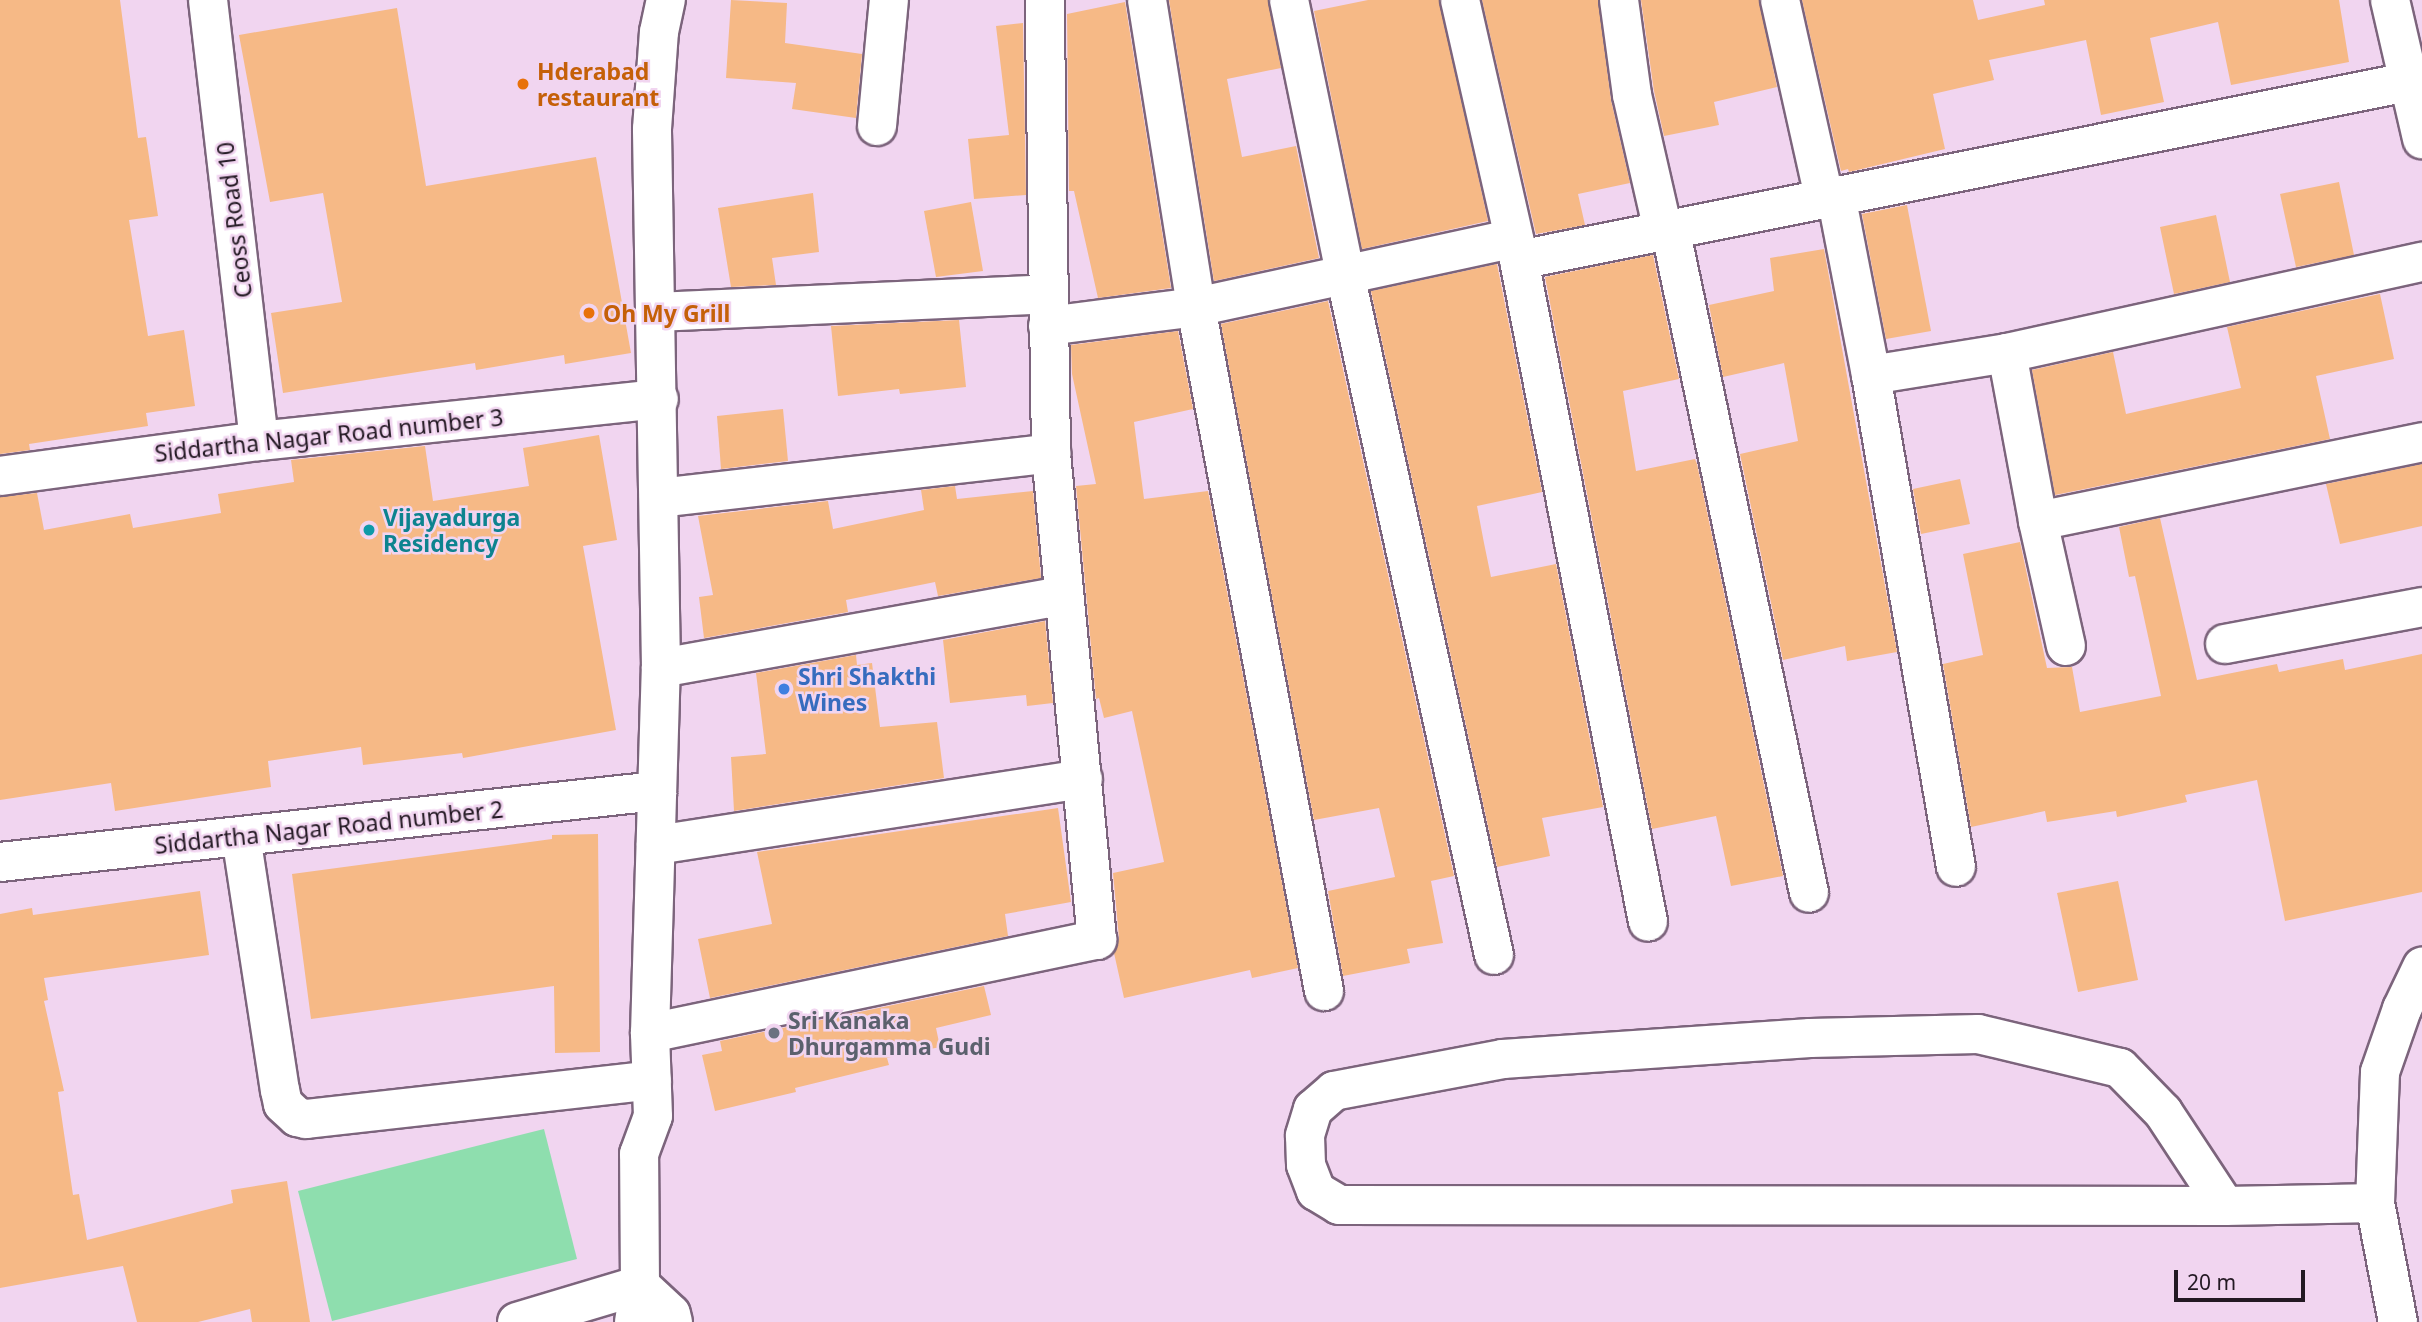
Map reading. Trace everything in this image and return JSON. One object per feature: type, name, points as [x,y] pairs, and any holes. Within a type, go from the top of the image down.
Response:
[{"type":"street","name":"Ceoss Road 10","points":[[208,0],[259,441]]},
{"type":"street","points":[[637,1304],[639,1154],[653,1116],[650,1033],[661,668],[659,399],[652,129],[659,32],[666,0]]},
{"type":"street","points":[[877,126],[889,0]]},
{"type":"street","points":[[650,1033],[1097,940],[1051,453],[1045,0]]},
{"type":"street","points":[[1147,0],[1196,306],[1324,991]]},
{"type":"street","points":[[1289,0],[1345,274],[1494,955]]},
{"type":"street","points":[[1460,0],[1517,249],[1648,922]]},
{"type":"street","points":[[1619,0],[1632,95],[1666,229],[1809,893]]},
{"type":"street","points":[[1780,0],[1830,196],[1871,375],[1956,867]]},
{"type":"street","points":[[2390,0],[2415,80],[2422,139]]},
{"type":"street","points":[[656,312],[1048,310],[1196,306],[1345,274],[1666,229],[2415,80]]},
{"type":"street","points":[[1871,375],[2007,353],[2422,262]]},
{"type":"street","points":[[2007,353],[2038,521],[2066,646]]},
{"type":"street","name":"Siddartha Nagar Road number 3","points":[[0,476],[259,441],[659,399]]},
{"type":"street","points":[[2038,521],[2422,442]]},
{"type":"street","points":[[659,498],[1051,453]]},
{"type":"street","points":[[661,668],[1063,596]]},
{"type":"street","points":[[2225,644],[2422,607]]},
{"type":"street","points":[[656,845],[1083,779]]},
{"type":"street","name":"Siddartha Nagar Road number 2","points":[[0,862],[657,791]]},
{"type":"street","points":[[241,836],[280,1090],[283,1104],[298,1116],[306,1119],[652,1080]]},
{"type":"street","points":[[2398,1322],[2375,1203],[2380,1072],[2402,1009],[2422,968]]},
{"type":"street","points":[[2225,1206],[2163,1112],[2120,1068],[1978,1034],[1810,1038],[1503,1059],[1334,1091],[1313,1109],[1305,1136],[1306,1165],[1316,1191],[1339,1205],[2225,1206],[2375,1203]]},
{"type":"street","points":[[517,1322],[637,1304],[671,1314],[673,1322]]},
{"type":"green space","points":[[544,1129],[577,1259],[332,1321],[298,1191]]},
{"type":"building","points":[[0,0],[120,0],[138,138],[146,137],[158,216],[129,220],[148,336],[184,330],[195,406],[146,413],[148,426],[29,444],[30,450],[0,454]]},
{"type":"building","points":[[731,0],[787,3],[785,43],[862,54],[856,118],[792,109],[796,83],[726,78]]},
{"type":"building","points":[[1169,0],[1268,0],[1281,68],[1227,79],[1242,157],[1296,146],[1319,258],[1214,281]]},
{"type":"building","points":[[1368,0],[1439,0],[1488,221],[1362,249],[1314,11]]},
{"type":"building","points":[[1482,0],[1598,0],[1611,100],[1630,183],[1578,194],[1585,225],[1536,234]]},
{"type":"building","points":[[1641,0],[1759,0],[1777,87],[1714,102],[1719,125],[1664,136],[1654,91]]},
{"type":"building","points":[[1802,0],[1973,0],[1978,20],[2045,5],[2044,0],[2339,0],[2349,62],[2231,85],[2218,22],[2150,38],[2164,102],[2101,115],[2086,40],[1989,60],[1994,80],[1933,94],[1945,149],[1849,172],[1848,169],[1841,171]]},
{"type":"building","points":[[1125,2],[1171,288],[1098,298],[1074,191],[1069,191],[1067,14]]},
{"type":"building","points":[[397,8],[426,186],[596,157],[631,353],[565,364],[564,355],[476,370],[475,363],[283,393],[271,313],[342,302],[323,193],[270,202],[239,35]]},
{"type":"building","points":[[1023,23],[1026,195],[974,199],[968,139],[1009,135],[996,26]]},
{"type":"building","points":[[2339,182],[2354,255],[2296,267],[2280,194]]},
{"type":"building","points":[[813,193],[819,252],[772,258],[776,285],[731,287],[718,208]]},
{"type":"building","points":[[971,202],[983,271],[936,277],[924,211]]},
{"type":"building","points":[[1907,205],[1931,331],[1886,339],[1862,214]]},
{"type":"building","points":[[2216,215],[2230,282],[2174,294],[2160,227]]},
{"type":"building","points":[[1824,249],[1897,652],[1847,661],[1845,646],[1783,660],[1740,454],[1798,441],[1784,363],[1723,377],[1709,305],[1774,291],[1770,258]]},
{"type":"building","points":[[1653,255],[1679,379],[1623,391],[1636,471],[1695,459],[1697,464],[1783,876],[1731,886],[1716,816],[1652,829],[1545,277]]},
{"type":"building","points":[[1497,264],[1542,492],[1477,506],[1484,543],[1491,577],[1556,564],[1603,807],[1542,818],[1550,856],[1497,867],[1371,291]]},
{"type":"building","points":[[2380,294],[2394,359],[2316,376],[2330,439],[2055,495],[2032,370],[2113,352],[2126,414],[2241,388],[2227,327]]},
{"type":"building","points":[[1328,301],[1454,876],[1431,881],[1443,943],[1407,949],[1410,963],[1343,976],[1328,891],[1395,877],[1379,808],[1314,820],[1221,324]]},
{"type":"building","points":[[959,320],[966,387],[900,394],[899,389],[838,396],[831,326]]},
{"type":"building","points":[[1178,331],[1193,409],[1134,422],[1144,499],[1208,491],[1298,968],[1252,978],[1250,970],[1124,998],[1114,953],[1119,938],[1113,873],[1164,862],[1132,711],[1104,718],[1099,698],[1096,699],[1076,486],[1096,484],[1072,374],[1071,345]]},
{"type":"building","points":[[783,409],[788,461],[721,469],[717,416]]},
{"type":"building","points":[[599,435],[617,540],[583,546],[616,730],[463,758],[462,753],[363,765],[361,747],[268,761],[271,787],[115,811],[111,783],[0,800],[0,497],[37,493],[44,530],[130,514],[133,528],[221,513],[218,494],[294,482],[291,460],[425,446],[433,501],[529,486],[523,448]]},
{"type":"building","points":[[2422,464],[2422,526],[2340,544],[2326,484]]},
{"type":"building","points":[[1960,479],[1970,524],[1921,534],[1913,489]]},
{"type":"building","points":[[955,486],[957,499],[1033,491],[1041,578],[938,596],[935,582],[846,600],[848,612],[704,638],[699,597],[713,595],[698,516],[828,501],[833,529],[924,510],[921,490]]},
{"type":"building","points":[[2160,518],[2197,680],[2277,664],[2279,672],[2343,659],[2345,670],[2422,654],[2422,892],[2285,921],[2257,780],[2185,795],[2187,802],[2117,817],[2116,811],[2047,822],[2045,811],[1971,827],[1943,664],[1983,655],[1963,554],[2020,542],[2047,668],[2072,667],[2080,712],[2161,696],[2135,576],[2129,577],[2119,527]]},
{"type":"building","points":[[1045,621],[1053,703],[1027,706],[1026,695],[950,703],[943,640]]},
{"type":"building","points":[[856,655],[857,665],[872,663],[880,727],[937,722],[944,778],[734,811],[731,757],[766,754],[756,673]]},
{"type":"building","points":[[1058,808],[1071,902],[1005,914],[1008,936],[710,998],[698,939],[772,924],[757,852]]},
{"type":"building","points":[[598,834],[600,1052],[555,1053],[554,986],[311,1019],[292,874],[552,839],[552,835]]},
{"type":"building","points":[[2118,881],[2138,980],[2078,992],[2057,893]]},
{"type":"building","points":[[200,891],[209,955],[44,978],[48,1000],[44,1001],[64,1091],[58,1092],[73,1195],[79,1194],[87,1240],[233,1203],[231,1190],[287,1181],[310,1322],[252,1322],[250,1309],[198,1322],[137,1322],[123,1266],[0,1288],[0,914],[32,908],[33,915]]},
{"type":"building","points":[[984,986],[991,1015],[936,1028],[940,1047],[887,1058],[889,1065],[795,1088],[796,1092],[715,1111],[702,1055],[722,1051],[720,1041]]},
{"type":"place","name":"Hderabad restaurant","points":[[523,84]]},
{"type":"place","name":"Oh My Grill","points":[[589,313]]},
{"type":"place","name":"Vijayadurga Residency","points":[[369,530]]},
{"type":"place","name":"Shri Shakthi Wines","points":[[784,689]]},
{"type":"place","name":"Sri Kanaka Dhurgamma Gudi","points":[[774,1033]]}]
